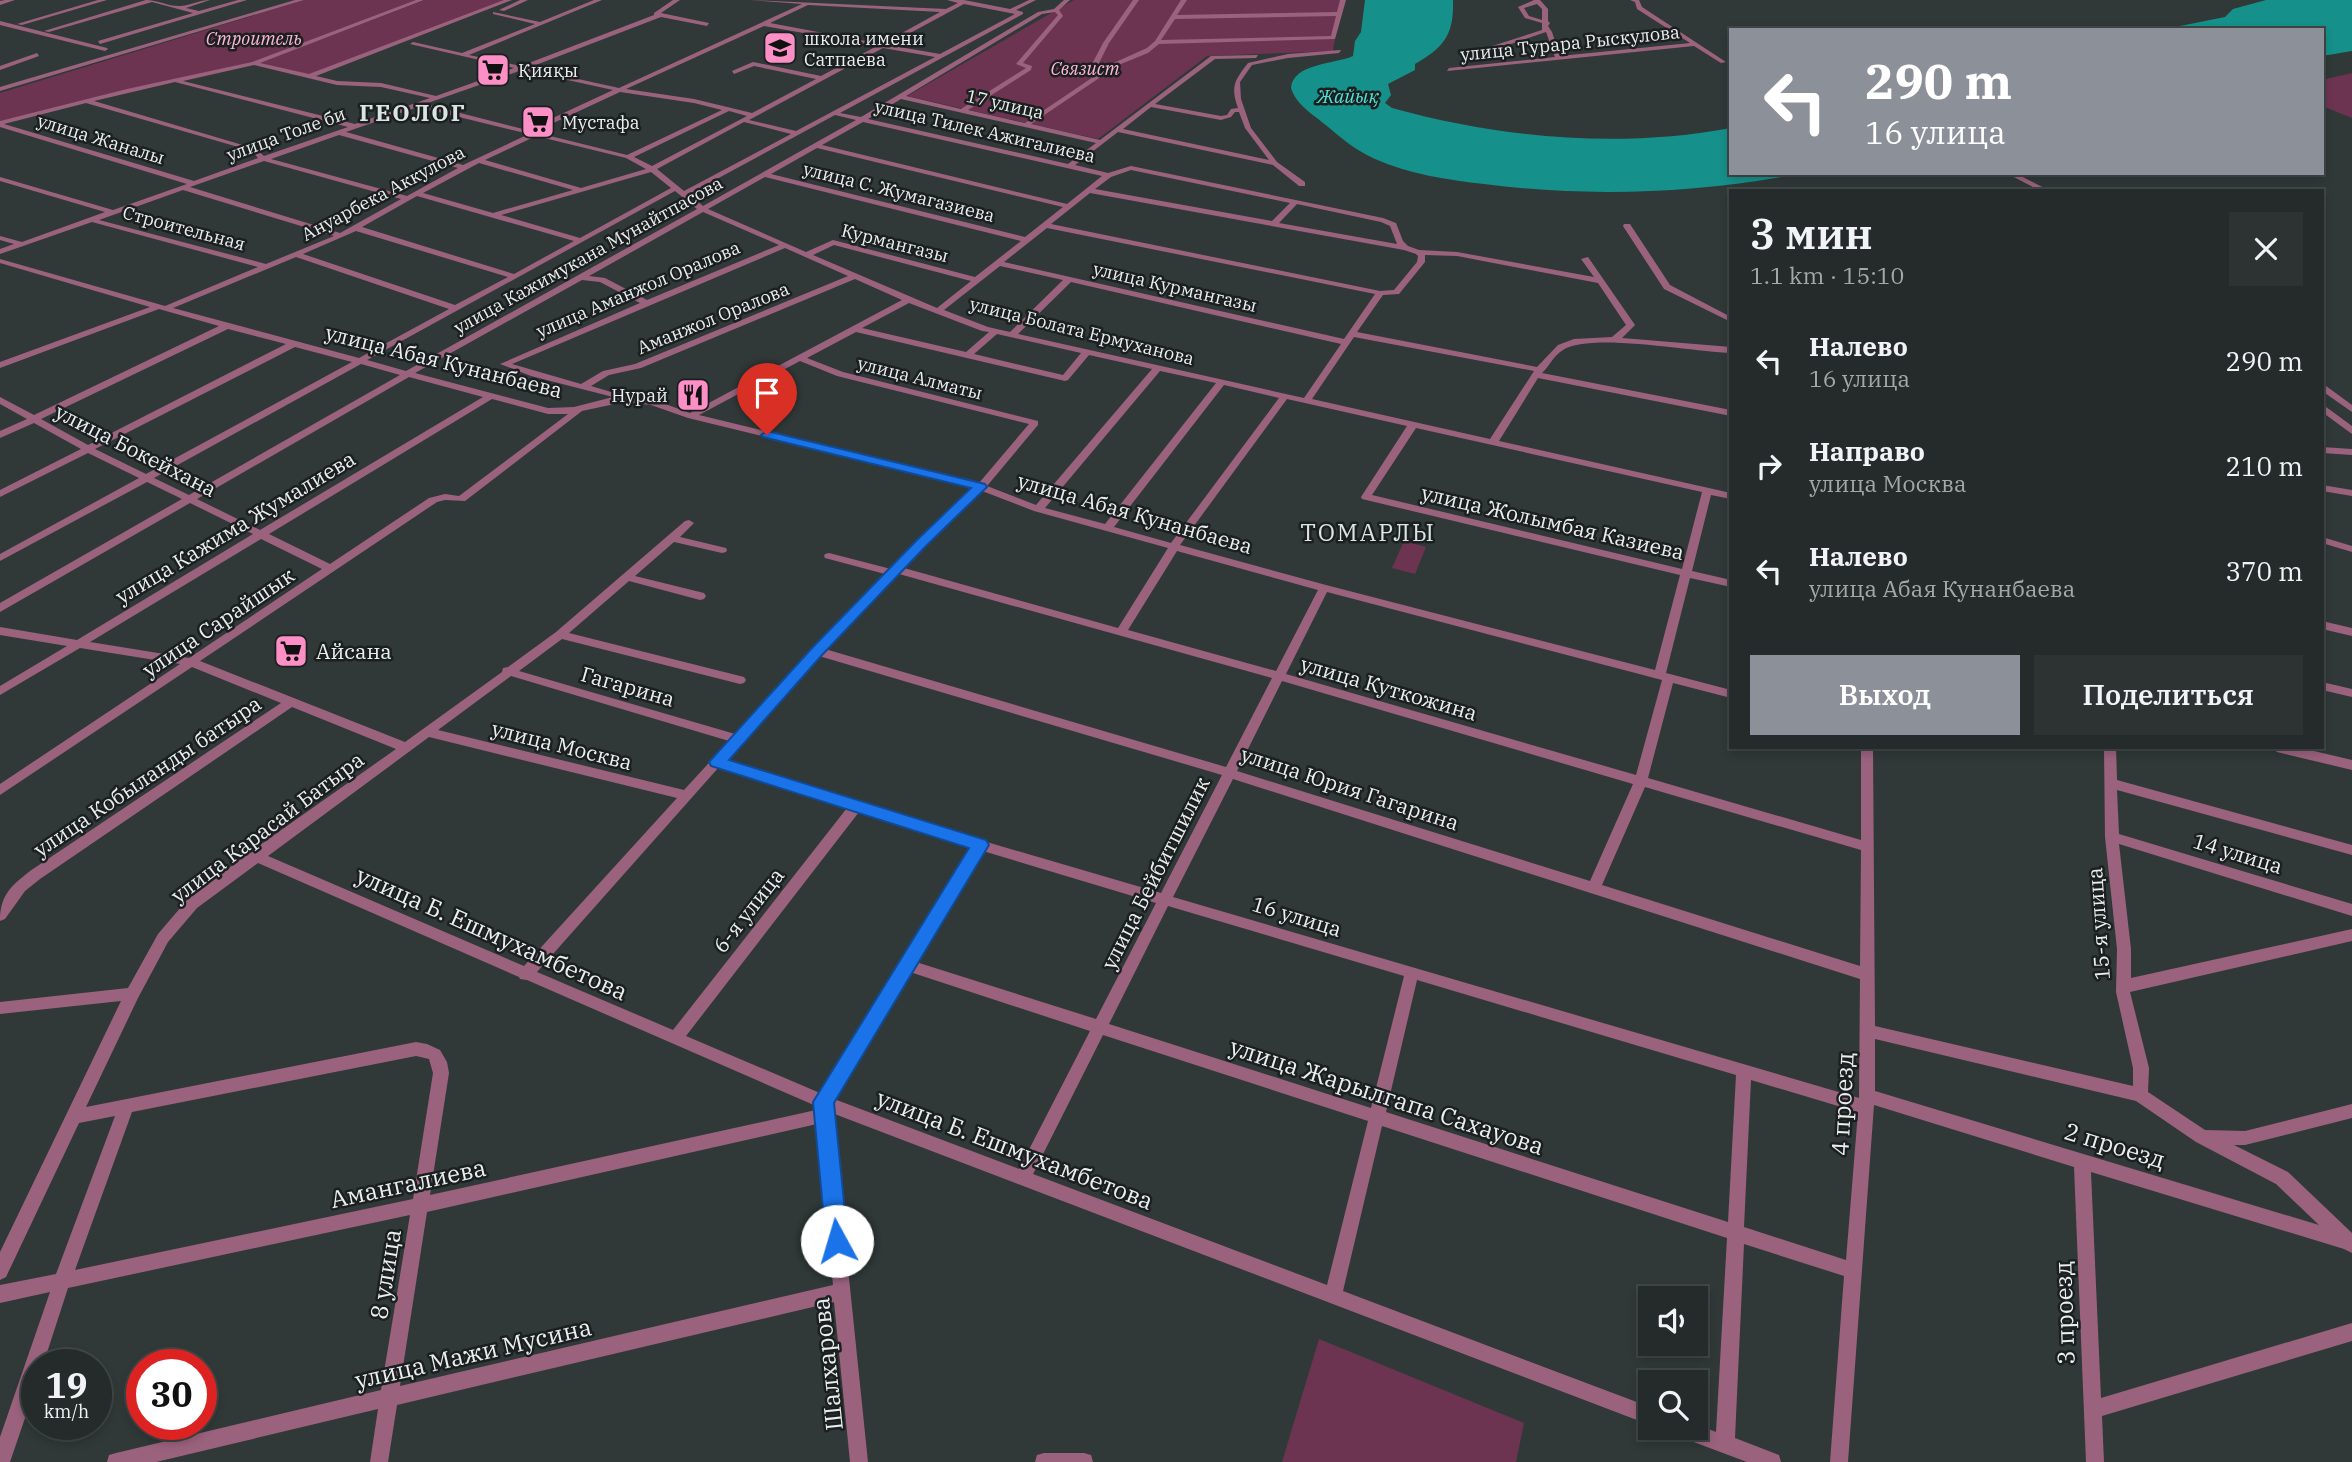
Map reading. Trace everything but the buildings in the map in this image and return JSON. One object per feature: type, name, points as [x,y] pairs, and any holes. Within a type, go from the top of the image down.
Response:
[{"type":"street","points":[[0,3],[12,0]]},
{"type":"street","points":[[20,24],[104,0]]},
{"type":"street","points":[[47,31],[150,0],[199,13]]},
{"type":"street","points":[[179,8],[207,0]]},
{"type":"street","points":[[100,42],[244,0]]},
{"type":"street","points":[[0,89],[301,0]]},
{"type":"street","points":[[0,124],[86,101],[254,63],[421,0]]},
{"type":"street","points":[[311,76],[509,0]]},
{"type":"street","points":[[525,0],[413,44],[620,90],[694,101],[752,115]]},
{"type":"street","points":[[462,56],[599,0]]},
{"type":"street","points":[[677,0],[656,14],[707,24]]},
{"type":"street","points":[[752,0],[949,11]]},
{"type":"street","name":"Ануарбека Аккулова","points":[[0,365],[297,256],[341,236],[464,167],[532,133],[819,0]]},
{"type":"street","points":[[890,8],[915,0]]},
{"type":"street","points":[[950,0],[1014,11],[1033,0]]},
{"type":"street","points":[[962,111],[1030,68],[1019,65],[1061,15],[1056,10],[1067,0]]},
{"type":"street","points":[[1109,69],[1094,66],[1106,43],[1136,0]]},
{"type":"street","points":[[1026,125],[1109,69],[1128,58],[1146,54],[1184,0]]},
{"type":"street","points":[[1157,42],[1333,38],[1343,0]]},
{"type":"street","points":[[1547,25],[1527,17],[1521,6],[1537,1],[1545,9],[1551,34],[1550,46],[1559,59]]},
{"type":"street","points":[[1638,1],[1639,8],[1682,33],[1723,62]]},
{"type":"street","points":[[491,216],[652,169],[968,2]]},
{"type":"street","name":"улица Кажимукана Мунайтпасова","points":[[0,608],[409,373],[704,209],[859,118],[901,97],[1040,13],[1056,10]]},
{"type":"street","name":"улица Кажимукана Мунайтпасова","points":[[0,558],[580,240],[795,133],[1020,16],[1021,13],[1014,11]]},
{"type":"street","points":[[494,13],[539,23]]},
{"type":"street","points":[[1174,17],[1339,14]]},
{"type":"street","name":"улица Толе би","points":[[0,252],[660,15]]},
{"type":"street","points":[[0,23],[123,53]]},
{"type":"street","points":[[764,24],[939,56]]},
{"type":"street","points":[[1505,44],[1539,35],[1547,25]]},
{"type":"street","name":"улица Турара Рыскулова","points":[[1448,70],[1694,44]]},
{"type":"street","points":[[1302,184],[1275,163],[1248,128],[1237,82],[1250,64],[1287,56],[1339,51]]},
{"type":"street","points":[[0,68],[37,55]]},
{"type":"street","points":[[1070,166],[1213,57],[1256,56]]},
{"type":"street","points":[[254,63],[338,83],[381,85],[434,97]]},
{"type":"street","points":[[734,72],[753,64],[822,78]]},
{"type":"street","points":[[174,80],[353,126]]},
{"type":"street","name":"17 улица","points":[[901,97],[1101,142]]},
{"type":"street","name":"улица Жаналы","points":[[86,101],[254,150],[263,159]]},
{"type":"street","name":"улица Болата Ермуханова","points":[[415,104],[628,158],[652,169],[704,209],[909,300],[996,331],[1729,496]]},
{"type":"street","points":[[1150,105],[1221,118],[1229,116],[1233,110],[1242,110]]},
{"type":"street","points":[[628,158],[727,110]]},
{"type":"street","name":"улица Тилек Ажигалиева","points":[[833,113],[1108,175]]},
{"type":"street","points":[[742,120],[795,133]]},
{"type":"street","name":"улица Жаналы","points":[[0,124],[193,184]]},
{"type":"street","points":[[1117,130],[1275,163]]},
{"type":"street","points":[[337,132],[464,167]]},
{"type":"street","points":[[814,145],[1066,206]]},
{"type":"street","points":[[263,159],[409,199]]},
{"type":"street","points":[[478,160],[580,190]]},
{"type":"street","points":[[939,311],[1066,206],[1108,175],[1131,168],[1383,220],[1393,225],[1399,242],[1405,248]]},
{"type":"street","name":"улица С. Жумагазиева","points":[[764,174],[1027,240]]},
{"type":"street","points":[[2012,175],[2044,189]]},
{"type":"street","points":[[0,179],[112,212]]},
{"type":"street","name":"Строительная","points":[[182,187],[341,236]]},
{"type":"street","points":[[1088,190],[1419,252],[1457,254],[1601,281]]},
{"type":"street","points":[[418,194],[580,240]]},
{"type":"street","points":[[1274,224],[1296,201]]},
{"type":"street","name":"Строительная","points":[[92,219],[267,267]]},
{"type":"street","points":[[1045,225],[1380,293],[1396,292],[1421,262],[1422,256],[1419,252]]},
{"type":"street","points":[[1628,226],[1667,287],[1729,319]]},
{"type":"street","points":[[356,228],[513,276]]},
{"type":"street","points":[[0,238],[22,244]]},
{"type":"street","name":"Курмангазы","points":[[808,254],[833,242],[977,280]]},
{"type":"street","name":"улица Аманжол Оралова","points":[[582,387],[504,364],[786,245]]},
{"type":"street","points":[[297,256],[455,307]]},
{"type":"street","points":[[1585,258],[1631,325],[1613,341]]},
{"type":"street","name":"улица Абая Кунанбаева","points":[[0,261],[227,326],[548,411],[577,411],[627,399],[658,404],[691,416],[981,487],[1038,509],[1324,588],[1729,693]]},
{"type":"street","name":"улица Курмангазы","points":[[999,263],[1343,342]]},
{"type":"street","name":"Аманжол Оралова","points":[[582,387],[606,373],[638,366],[855,276]]},
{"type":"street","points":[[580,277],[602,280],[646,303]]},
{"type":"street","points":[[1012,335],[1069,279]]},
{"type":"street","points":[[1306,401],[1343,342],[1353,334],[1380,293]]},
{"type":"street","points":[[691,416],[909,300]]},
{"type":"street","points":[[0,435],[227,326]]},
{"type":"street","name":"улица Алматы","points":[[855,329],[1065,378],[1087,352]]},
{"type":"street","points":[[968,355],[996,331]]},
{"type":"street","points":[[1353,334],[1729,413]]},
{"type":"street","points":[[1493,443],[1539,372],[1560,347],[1576,341],[1613,341],[1726,350]]},
{"type":"street","points":[[0,494],[295,344]]},
{"type":"street","name":"улица Алматы","points":[[800,358],[840,374],[1035,424],[981,487]]},
{"type":"street","points":[[1038,509],[1158,368]]},
{"type":"street","points":[[1108,527],[1222,382]]},
{"type":"street","points":[[582,387],[627,399]]},
{"type":"street","points":[[2324,388],[2352,410]]},
{"type":"street","name":"улица Кажима Жумалиева","points":[[0,691],[491,396]]},
{"type":"street","points":[[1121,632],[1175,545],[1285,396]]},
{"type":"street","name":"улица Бокейхана","points":[[0,400],[88,449],[331,569]]},
{"type":"street","points":[[2324,409],[2352,431]]},
{"type":"street","points":[[548,411],[558,418],[559,425]]},
{"type":"street","points":[[461,499],[577,411]]},
{"type":"street","name":"улица Жолымбая Казиева","points":[[1413,425],[1366,497],[1729,584]]},
{"type":"street","points":[[2324,450],[2352,452]]},
{"type":"street","points":[[525,975],[817,651],[922,543],[981,487]]},
{"type":"street","points":[[2324,488],[2352,493]]},
{"type":"street","points":[[1594,888],[1641,781],[1686,573],[1707,491]]},
{"type":"street","name":"улица Сарайшык","points":[[0,790],[433,500],[445,497],[461,499]]},
{"type":"street","name":"улица Карасай Батыра","points":[[0,1271],[132,994],[163,938],[192,904],[508,671],[561,635],[689,523]]},
{"type":"street","points":[[671,538],[722,550]]},
{"type":"street","points":[[2324,541],[2352,549]]},
{"type":"street","name":"улица Куткожина","points":[[830,556],[896,571],[1278,676],[1868,847]]},
{"type":"street","points":[[627,577],[700,596]]},
{"type":"street","name":"улица Бейбитшилик","points":[[1023,1177],[1324,588]]},
{"type":"street","points":[[2324,625],[2352,632]]},
{"type":"street","points":[[0,631],[191,662],[407,748]]},
{"type":"street","points":[[561,635],[740,680]]},
{"type":"street","name":"улица Юрия Гагарина","points":[[817,651],[1006,704],[1231,772],[1868,975]]},
{"type":"street","name":"Гагарина","points":[[508,671],[738,739]]},
{"type":"street","points":[[2324,686],[2352,693]]},
{"type":"street","name":"улица Кобыланды батыра","points":[[0,915],[20,887],[35,875],[291,702]]},
{"type":"street","name":"улица Москва","points":[[427,732],[687,796]]},
{"type":"street","name":"4 проезд","points":[[1839,1462],[1866,1101],[1867,749]]},
{"type":"street","name":"15-я улица","points":[[2110,749],[2112,836],[2124,949],[2123,986],[2141,1068],[2140,1095]]},
{"type":"street","points":[[2285,749],[2352,765]]},
{"type":"street","name":"16 улица","points":[[717,762],[980,845],[1744,1070],[1866,1101]]},
{"type":"street","points":[[2111,783],[2352,850]]},
{"type":"street","name":"6-я улица","points":[[675,1039],[855,807]]},
{"type":"street","name":"14 улица","points":[[2112,836],[2352,910]]},
{"type":"street","points":[[824,1109],[906,965],[980,845]]},
{"type":"street","name":"улица Б. Ешмухамбетова","points":[[256,856],[675,1039],[824,1109],[1023,1177],[1638,1411]]},
{"type":"street","points":[[2123,986],[2352,935]]},
{"type":"street","name":"улица Жарылгапа Сахауова","points":[[906,965],[1854,1271]]},
{"type":"street","points":[[1333,1297],[1412,972]]},
{"type":"street","points":[[0,1008],[132,994]]},
{"type":"street","points":[[1868,1031],[2140,1095]]},
{"type":"street","name":"8 улица","points":[[127,1106],[416,1049],[428,1049],[436,1053],[441,1073],[379,1462]]},
{"type":"street","points":[[1725,1444],[1744,1070]]},
{"type":"street","name":"2 проезд","points":[[2140,1095],[2202,1137],[2282,1178],[2350,1244]]},
{"type":"street","name":"2 проезд","points":[[1866,1101],[2082,1161],[2350,1244]]},
{"type":"street","points":[[73,1117],[127,1106]]},
{"type":"street","points":[[1,1462],[62,1281],[127,1106]]},
{"type":"street","name":"Амангалиева","points":[[0,1294],[421,1205],[824,1109]]},
{"type":"street","name":"Шалхарова","points":[[824,1109],[859,1462]]},
{"type":"street","points":[[2202,1137],[2245,1138],[2352,1111]]},
{"type":"street","name":"3 проезд","points":[[2082,1161],[2095,1462]]},
{"type":"street","name":"улица Мажи Мусина","points":[[116,1462],[842,1291]]},
{"type":"street","points":[[2093,1410],[2352,1332]]},
{"type":"street","points":[[1708,1438],[1772,1462]]},
{"type":"street","points":[[1044,1462],[1084,1462]]},
{"type":"green space","name":"Строитель","points":[[304,0],[418,0],[252,62],[0,121],[0,93]]},
{"type":"green space","points":[[425,0],[506,0],[312,75],[259,63]]},
{"type":"green space","name":"Связист","points":[[1074,0],[1341,0],[1333,51],[1207,56],[1098,139],[907,96]]},
{"type":"green space","points":[[2352,73],[2352,118],[2324,107],[2324,80]]},
{"type":"green space","points":[[1404,541],[1426,547],[1415,574],[1392,568]]},
{"type":"green space","points":[[1319,1339],[1524,1423],[1516,1462],[1282,1462]]},
{"type":"water","name":"Жайық","points":[[1365,0],[1453,0],[1452,22],[1446,38],[1434,52],[1415,64],[1415,70],[1388,84],[1391,95],[1385,103],[1392,108],[1475,127],[1560,137],[1646,138],[1729,128],[1729,175],[1792,175],[1684,189],[1604,192],[1470,182],[1401,169],[1368,156],[1344,140],[1301,105],[1291,88],[1299,74],[1307,69],[1353,56],[1355,41],[1361,32]]},
{"type":"water","points":[[2266,0],[2352,0],[2352,51],[2324,56],[2324,28],[2170,28],[2225,17],[2233,9]]},
{"type":"place","name":"школа имени Сатпаева","points":[[780,48]]},
{"type":"place","name":"Қияқы","points":[[493,70]]},
{"type":"place","name":"Мустафа","points":[[538,122]]},
{"type":"place","name":"Нурай","points":[[693,395]]},
{"type":"place","name":"Айсана","points":[[291,651]]},
{"type":"district","name":"ГЕОЛОГ","points":[[413,112]]},
{"type":"district","name":"ТОМАРЛЫ","points":[[1368,532]]},
{"type":"route","points":[[767,435],[981,487],[922,543],[817,651],[717,762],[980,845],[823,1102],[837,1241]]}]
